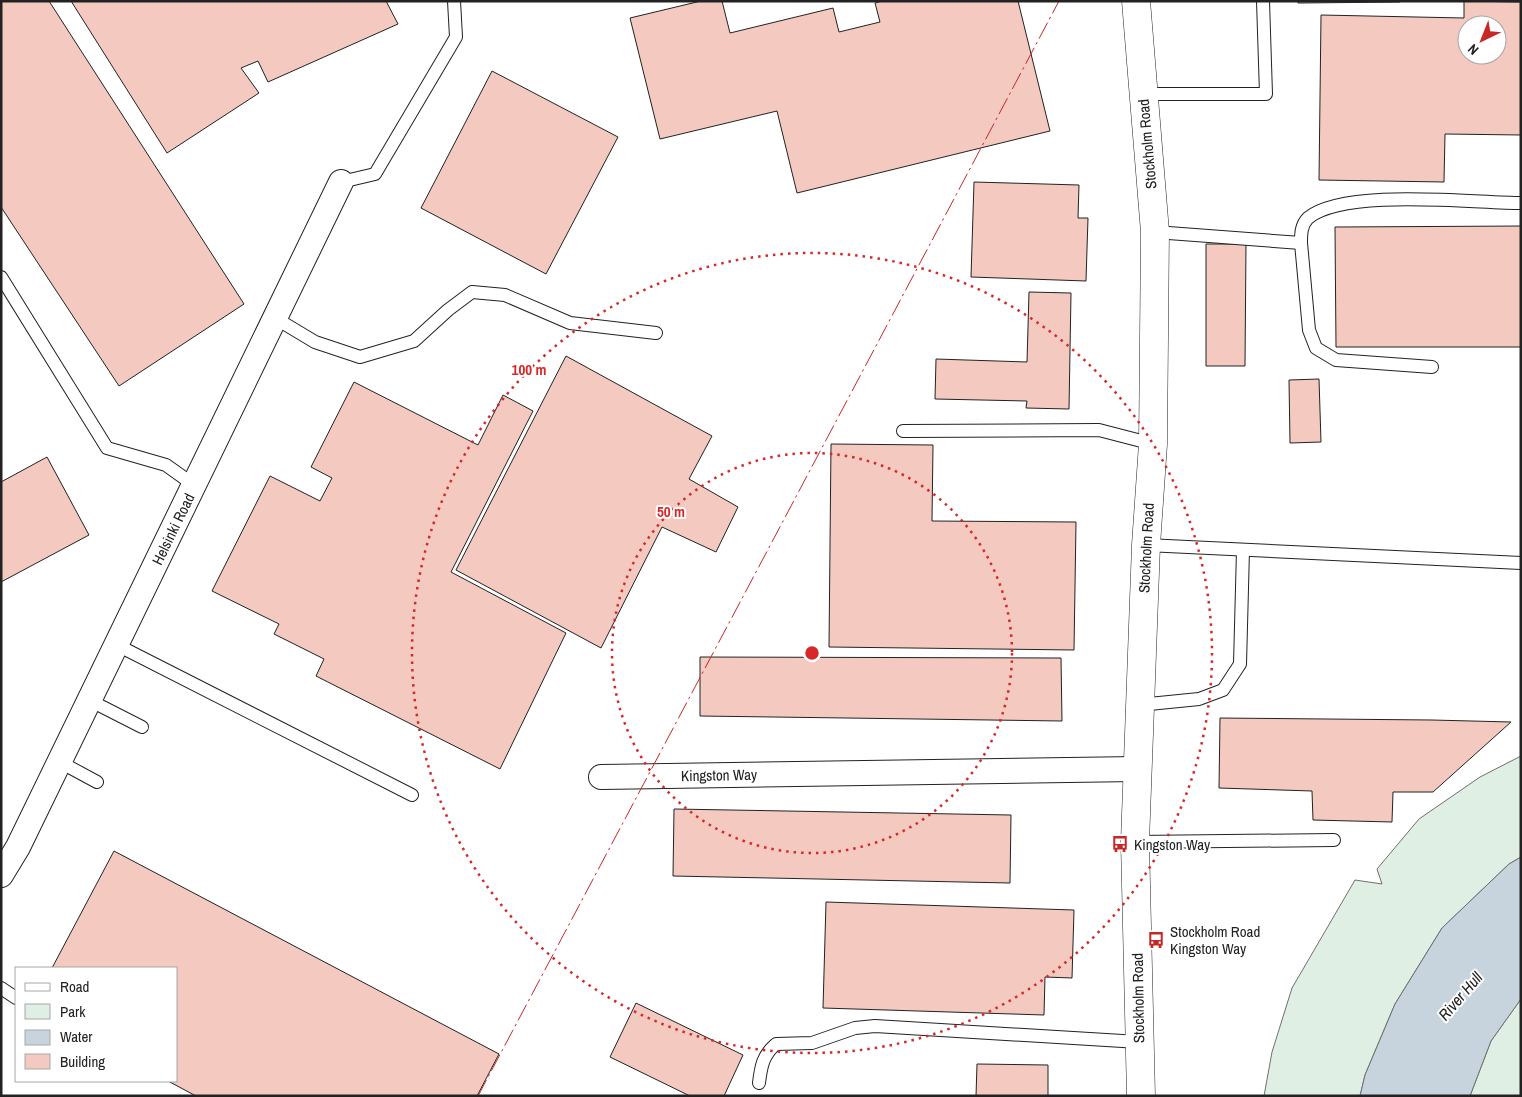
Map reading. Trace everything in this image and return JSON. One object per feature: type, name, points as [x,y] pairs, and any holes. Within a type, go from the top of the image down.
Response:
[{"type":"street","name":"Stockholm Road","points":[[1136,1],[1155,232],[1153,444],[1146,545],[1135,842],[1141,1096]]},
{"type":"street","name":"Helsinki Road","points":[[1,875],[18,847],[60,762],[341,182]]},
{"type":"street","name":"Kingston Way","points":[[601,777],[1137,769]]},
{"type":"lane","points":[[341,182],[374,174],[456,37],[454,1]]},
{"type":"lane","points":[[1143,94],[1266,94],[1262,1]]},
{"type":"lane","points":[[1432,367],[1336,360],[1316,348],[1309,330],[1301,243],[1302,228],[1307,219],[1322,210],[1348,204],[1379,201],[1521,203]]},
{"type":"lane","points":[[1155,232],[1301,243]]},
{"type":"lane","points":[[1,277],[107,448],[166,465],[194,485]]},
{"type":"lane","points":[[275,318],[315,342],[360,357],[414,341],[448,310],[472,292],[505,295],[570,323],[656,333]]},
{"type":"lane","points":[[903,431],[1099,430],[1153,444]]},
{"type":"lane","points":[[1146,545],[1521,563]]},
{"type":"lane","points":[[1139,705],[1199,699],[1223,690],[1240,664],[1243,550]]},
{"type":"lane","points":[[116,645],[412,795]]},
{"type":"lane","points":[[90,700],[142,728]]},
{"type":"lane","points":[[60,762],[98,782]]},
{"type":"lane","points":[[1135,842],[1334,840]]},
{"type":"lane","points":[[1,988],[15,997]]},
{"type":"lane","points":[[759,1082],[761,1063],[768,1050],[776,1044],[812,1043],[855,1028],[875,1026],[1140,1042]]},
{"type":"green space","points":[[1521,756],[1521,857],[1509,864],[1442,928],[1395,1004],[1365,1075],[1360,1096],[1264,1096],[1272,1052],[1292,988],[1355,880],[1382,884],[1377,869],[1419,819],[1480,777]]},
{"type":"green space","points":[[1521,999],[1521,1096],[1470,1096],[1491,1041]]},
{"type":"water","name":"River Hull","points":[[1521,857],[1521,999],[1491,1041],[1470,1096],[1360,1096],[1365,1075],[1395,1004],[1442,928],[1509,864]]},
{"type":"building","points":[[1,1],[49,1],[244,304],[119,386],[1,207]]},
{"type":"building","points":[[71,1],[386,1],[398,24],[268,82],[258,61],[241,68],[259,93],[167,153]]},
{"type":"building","points":[[701,1],[722,1],[730,33],[833,8],[839,32],[880,22],[875,3],[882,1],[1018,1],[1050,131],[797,193],[777,111],[660,139],[630,18]]},
{"type":"building","points":[[1298,1],[1400,1],[1400,2],[1298,3]]},
{"type":"building","points":[[1464,1],[1521,2],[1521,135],[1445,134],[1444,182],[1319,180],[1321,15],[1457,18],[1457,65],[1507,65],[1507,15],[1464,15]]},
{"type":"building","points":[[492,71],[618,137],[546,274],[421,208]]},
{"type":"building","points":[[974,182],[1079,185],[1078,218],[1088,218],[1086,281],[971,277]]},
{"type":"building","points":[[1521,226],[1521,347],[1336,347],[1335,227]]},
{"type":"building","points":[[1206,244],[1246,244],[1245,366],[1206,366]]},
{"type":"building","points":[[1029,292],[1071,293],[1069,409],[1026,408],[1027,401],[935,399],[936,359],[1027,362]]},
{"type":"building","points":[[566,356],[712,436],[689,479],[738,507],[716,552],[662,527],[601,648],[456,570]]},
{"type":"building","points":[[1319,379],[1321,442],[1290,443],[1289,380]]},
{"type":"building","points":[[354,382],[478,445],[503,395],[533,411],[451,572],[566,633],[500,769],[316,676],[324,659],[274,634],[279,624],[212,591],[270,476],[320,501],[332,478],[311,467]]},
{"type":"building","points":[[831,444],[933,445],[932,521],[1076,522],[1074,650],[829,647]]},
{"type":"building","points":[[47,457],[89,535],[1,582],[1,482]]},
{"type":"building","points":[[700,657],[1061,658],[1062,721],[700,716]]},
{"type":"building","points":[[1220,718],[1511,722],[1433,792],[1393,792],[1392,822],[1313,820],[1312,791],[1219,788]]},
{"type":"building","points":[[674,809],[1011,815],[1010,883],[673,876]]},
{"type":"building","points":[[114,851],[499,1054],[477,1096],[196,1096],[170,1082],[178,1082],[178,967],[53,967]]},
{"type":"building","points":[[826,902],[1074,910],[1072,978],[1045,977],[1044,1015],[823,1008]]},
{"type":"building","points":[[636,1003],[743,1055],[724,1096],[690,1096],[610,1057]]},
{"type":"building","points":[[977,1064],[1048,1065],[1048,1096],[976,1096]]},
{"type":"power","points":[[478,1096],[1059,1]]},
{"type":"place","name":"Kingston Way","points":[[1120,844]]},
{"type":"place","name":"Stockholm Road Kingston Way","points":[[1156,940]]}]
